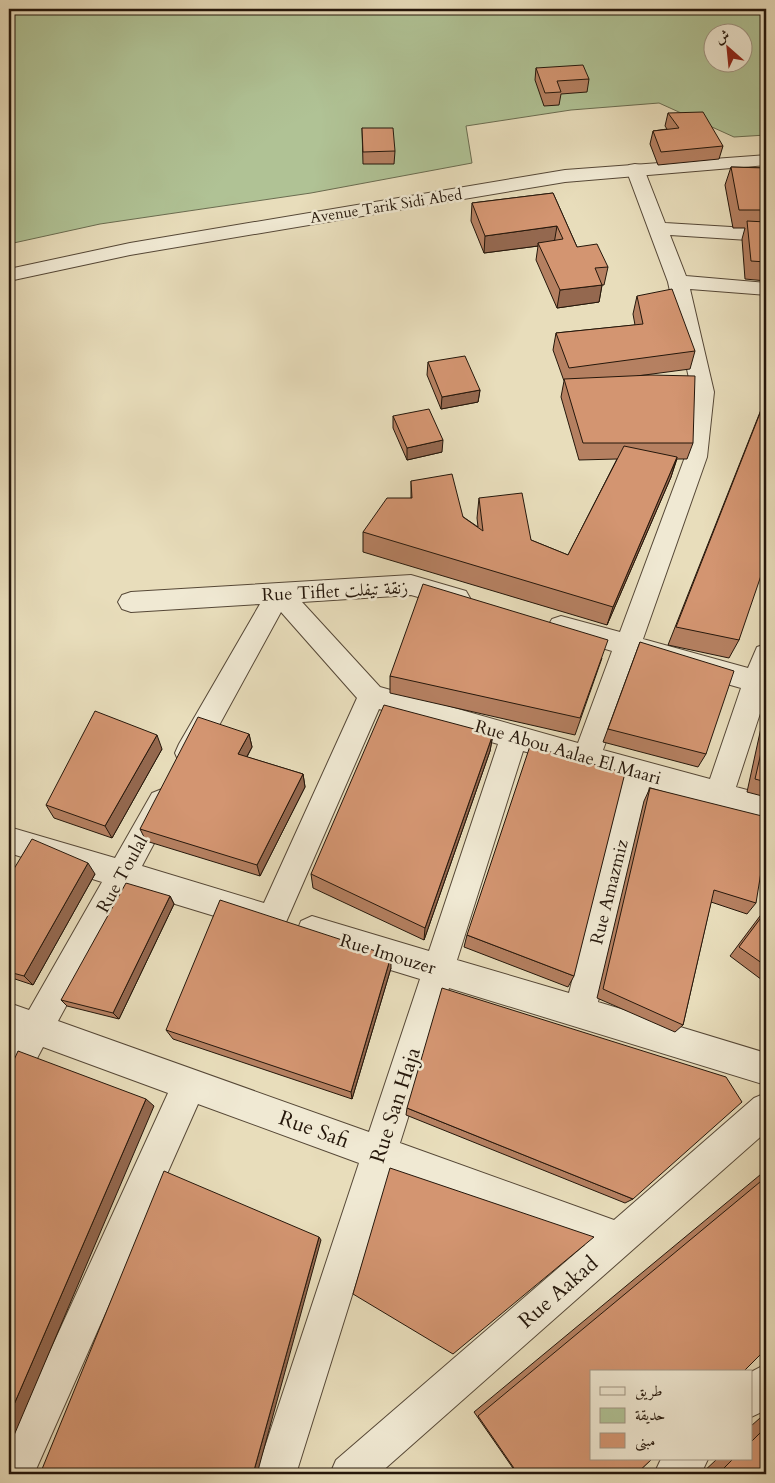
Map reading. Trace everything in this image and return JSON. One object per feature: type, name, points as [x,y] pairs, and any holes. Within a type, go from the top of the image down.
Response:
[{"type":"street","name":"Avenue Tarik Sidi Abed","points":[[9,275],[130,249],[565,176],[766,160]]},
{"type":"street","points":[[587,757],[696,457],[703,392],[678,282],[635,169]]},
{"type":"street","points":[[659,228],[766,235]]},
{"type":"street","points":[[678,282],[766,290]]},
{"type":"street","name":"Rue Tiflet زنقة تيفلت","points":[[130,602],[411,585],[477,604]]},
{"type":"street","points":[[272,919],[371,696],[279,593]]},
{"type":"street","name":"Rue Toulal","points":[[9,1077],[22,1024],[122,874],[279,593]]},
{"type":"street","points":[[534,619],[762,683]]},
{"type":"street","points":[[718,794],[762,683],[766,655]]},
{"type":"street","name":"Rue Abou Aalae El Maari","points":[[371,696],[766,808]]},
{"type":"street","name":"Rue San Haja","points":[[276,1474],[514,736]]},
{"type":"street","name":"Rue Amazmiz","points":[[580,1012],[639,772]]},
{"type":"street","name":"Rue Imouzer","points":[[9,840],[766,1069]]},
{"type":"street","name":"Rue Safi","points":[[22,1024],[618,1240]]},
{"type":"street","points":[[14,1474],[189,1084]]},
{"type":"street","name":"Rue Aakad","points":[[350,1474],[766,1110]]},
{"type":"street","points":[[674,1474],[688,1460]]},
{"type":"green space","points":[[9,9],[766,9],[766,135],[734,137],[659,103],[571,110],[466,126],[472,163],[311,193],[100,224],[9,244]]},
{"type":"building","points":[[583,65],[589,79],[557,81],[561,92],[545,93],[536,68]]},
{"type":"building","points":[[703,112],[723,146],[661,152],[653,131],[679,128],[668,113]]},
{"type":"building","points":[[362,128],[393,128],[395,151],[363,152]]},
{"type":"building","points":[[731,167],[766,168],[766,210],[739,210]]},
{"type":"building","points":[[553,193],[577,247],[597,244],[608,267],[595,268],[602,285],[560,290],[538,243],[563,239],[557,226],[485,236],[472,203]]},
{"type":"building","points":[[747,221],[766,222],[766,262],[751,261]]},
{"type":"building","points":[[672,289],[695,351],[569,368],[556,333],[643,324],[637,296]]},
{"type":"building","points":[[465,356],[480,390],[442,397],[428,362]]},
{"type":"building","points":[[651,375],[695,376],[693,443],[583,443],[564,379]]},
{"type":"building","points":[[766,398],[766,561],[739,640],[676,627]]},
{"type":"building","points":[[429,409],[443,440],[407,448],[393,416]]},
{"type":"building","points":[[624,446],[677,457],[613,607],[363,532],[387,498],[412,498],[411,481],[452,474],[463,517],[483,531],[479,498],[522,493],[531,540],[568,555]]},
{"type":"building","points":[[423,584],[608,640],[580,718],[390,676]]},
{"type":"building","points":[[640,642],[734,671],[706,754],[608,729]]},
{"type":"building","points":[[384,705],[493,734],[425,928],[311,874]]},
{"type":"building","points":[[95,711],[157,735],[105,826],[46,805]]},
{"type":"building","points":[[198,717],[249,734],[238,754],[303,774],[257,865],[140,829]]},
{"type":"building","points":[[766,731],[766,782],[755,779]]},
{"type":"building","points":[[530,746],[625,773],[574,976],[467,935]]},
{"type":"building","points":[[650,788],[766,817],[766,841],[756,903],[714,890],[683,1025],[603,989]]},
{"type":"building","points":[[32,839],[88,863],[24,976],[9,972],[9,877]]},
{"type":"building","points":[[126,883],[170,896],[113,1013],[61,1000]]},
{"type":"building","points":[[220,900],[391,956],[351,1092],[166,1030]]},
{"type":"building","points":[[766,911],[766,966],[739,947]]},
{"type":"building","points":[[442,988],[726,1077],[742,1102],[633,1199],[407,1108]]},
{"type":"building","points":[[18,1051],[146,1099],[9,1416],[9,1071]]},
{"type":"building","points":[[390,1168],[594,1237],[453,1354],[353,1294]]},
{"type":"building","points":[[164,1171],[319,1237],[253,1474],[40,1474]]},
{"type":"building","points":[[766,1177],[766,1349],[745,1370],[590,1370],[590,1460],[651,1460],[636,1474],[518,1474],[478,1416]]},
{"type":"building","points":[[766,1427],[766,1474],[718,1474],[732,1460],[752,1460],[752,1441]]}]
